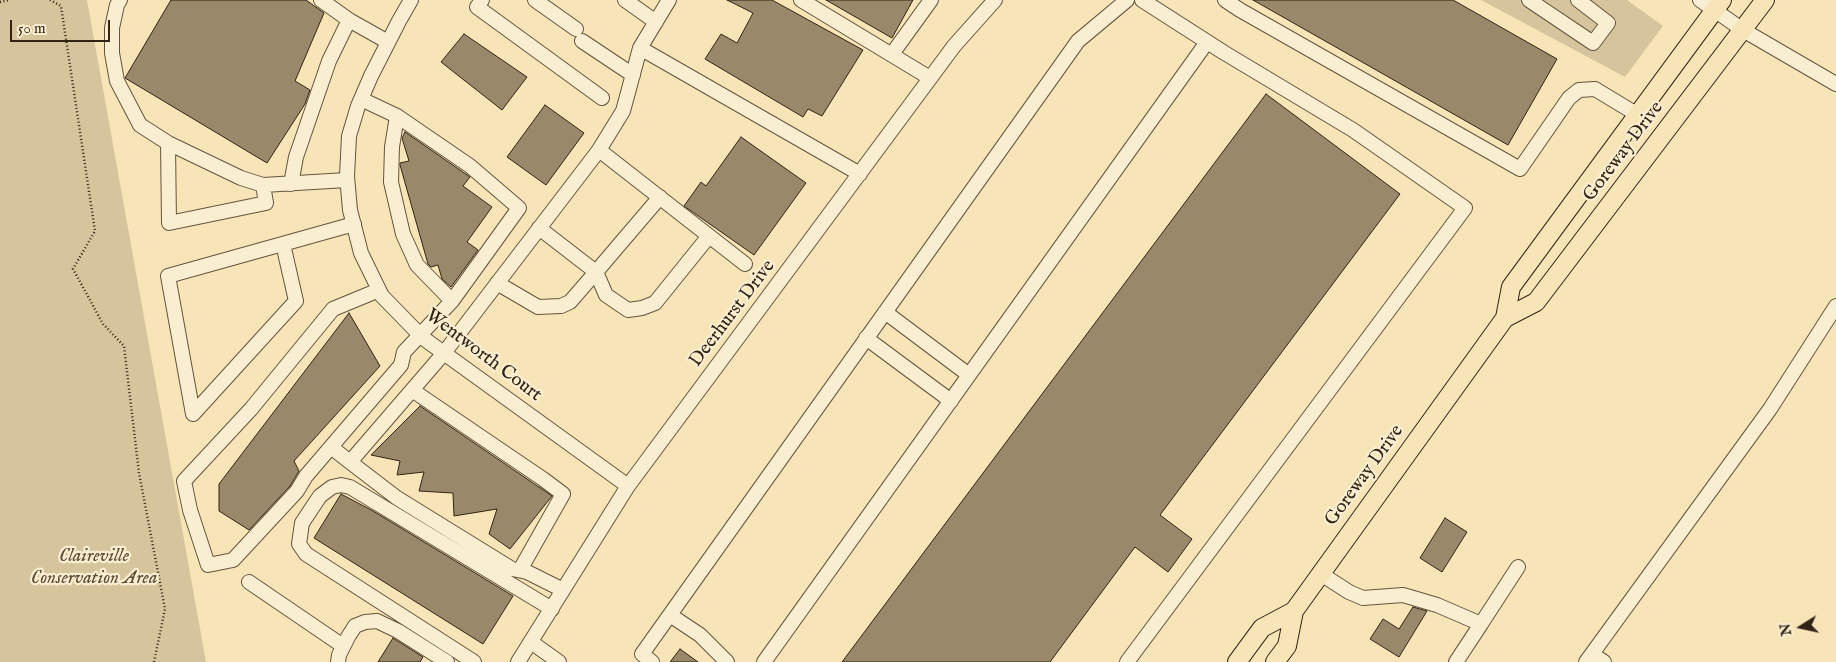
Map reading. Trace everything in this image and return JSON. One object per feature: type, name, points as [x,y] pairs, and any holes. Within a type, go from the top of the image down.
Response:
[{"type":"main road","name":"Goreway Drive","points":[[1505,318],[1536,302],[1765,0]]},
{"type":"main road","name":"Goreway Drive","points":[[1275,662],[1287,646],[1294,611],[1505,318],[1512,287],[1718,5]]},
{"type":"main road","name":"Goreway Drive","points":[[1237,662],[1262,628],[1294,611]]},
{"type":"street","points":[[120,0],[117,5],[112,28],[112,53],[117,80],[140,125],[168,143],[241,178],[263,185],[347,180]]},
{"type":"street","points":[[321,0],[349,20],[388,42]]},
{"type":"street","name":"Wentworth Court","points":[[412,0],[388,42],[361,99],[348,136],[347,180],[350,210],[361,253],[382,296],[420,334],[628,486]]},
{"type":"street","points":[[482,0],[477,7],[602,98]]},
{"type":"street","points":[[535,0],[633,75]]},
{"type":"street","points":[[625,0],[656,22]]},
{"type":"street","points":[[350,462],[444,352],[599,150],[623,111],[640,48],[669,0]]},
{"type":"street","points":[[801,0],[930,78]]},
{"type":"street","points":[[892,54],[931,0]]},
{"type":"street","name":"Deerhurst Drive","points":[[518,662],[628,486],[954,46],[995,0]]},
{"type":"street","points":[[652,662],[642,654],[1078,41],[1128,0]]},
{"type":"street","points":[[1127,662],[1465,208],[1353,130],[1207,42],[1142,0]]},
{"type":"street","points":[[1226,0],[1240,10],[1520,169],[1569,98],[1579,90],[1595,89],[1638,115]]},
{"type":"street","points":[[1529,0],[1593,43],[1608,22],[1578,0]]},
{"type":"street","points":[[1700,0],[1718,5],[1743,30],[1836,84]]},
{"type":"street","points":[[291,184],[296,156],[329,61],[349,20]]},
{"type":"street","points":[[764,662],[1207,42]]},
{"type":"street","points":[[640,48],[860,174]]},
{"type":"street","points":[[361,99],[397,116],[470,166],[519,208],[452,301],[404,352],[401,366],[330,447],[306,476],[297,491],[233,560],[208,565],[190,510],[184,481],[251,409],[333,309],[379,290]]},
{"type":"street","points":[[397,116],[392,147],[391,182],[403,234],[417,265],[452,301]]},
{"type":"street","points":[[168,143],[169,223],[266,202],[263,185]]},
{"type":"street","points":[[599,150],[745,264]]},
{"type":"street","points":[[496,283],[538,307],[561,306],[570,302],[660,197]]},
{"type":"street","points":[[283,244],[296,301],[193,414],[168,276],[354,224]]},
{"type":"street","points":[[539,228],[596,272],[606,295],[628,310],[642,308],[655,303],[709,236]]},
{"type":"street","points":[[1594,659],[1770,409],[1836,306]]},
{"type":"street","points":[[885,312],[970,375]]},
{"type":"street","points":[[866,338],[951,401]]},
{"type":"street","points":[[412,390],[563,494],[520,570]]},
{"type":"street","points":[[330,447],[397,498],[512,570],[527,572],[563,590]]},
{"type":"street","points":[[474,662],[306,554],[299,544],[302,523],[320,496],[332,487],[341,485],[350,487],[552,608]]},
{"type":"street","points":[[1456,662],[1518,567]]},
{"type":"street","points":[[1321,574],[1349,592],[1363,598],[1403,596],[1437,606],[1480,624]]},
{"type":"street","points":[[249,582],[343,646]]},
{"type":"street","points":[[670,615],[700,635],[727,662]]},
{"type":"street","points":[[338,662],[343,646],[355,626],[365,622],[378,621],[398,631],[447,662]]},
{"type":"street","points":[[531,642],[558,662]]},
{"type":"path","points":[[0,2],[9,0]]},
{"type":"path","points":[[50,0],[61,6],[95,231],[73,269],[103,324],[124,346],[139,473],[165,609],[154,662]]},
{"type":"green space","name":"Claireville Conservation Area","points":[[0,0],[87,0],[206,662],[0,662]]},
{"type":"green space","points":[[1481,0],[1627,0],[1663,26],[1625,77]]},
{"type":"building","points":[[171,0],[306,0],[324,13],[295,81],[310,90],[305,104],[267,163],[125,78]]},
{"type":"building","points":[[727,0],[772,0],[863,50],[822,116],[808,109],[803,117],[705,59],[721,34],[737,43],[753,13]]},
{"type":"building","points":[[826,0],[913,0],[892,38]]},
{"type":"building","points":[[1253,0],[1453,0],[1557,59],[1508,145]]},
{"type":"building","points":[[464,34],[527,77],[502,110],[441,62]]},
{"type":"building","points":[[1266,94],[1400,194],[1160,515],[1192,539],[1168,572],[1135,547],[1050,662],[842,662]]},
{"type":"building","points":[[545,105],[584,133],[546,185],[507,157]]},
{"type":"building","points":[[405,132],[470,177],[463,186],[492,207],[467,242],[478,250],[451,287],[442,279],[438,265],[431,267],[428,264],[400,165],[400,163],[409,161],[402,138]]},
{"type":"building","points":[[741,137],[806,183],[754,255],[684,206],[701,182],[706,186]]},
{"type":"building","points":[[349,313],[380,366],[294,461],[299,471],[290,486],[249,530],[219,511],[219,484]]},
{"type":"building","points":[[420,406],[552,496],[510,549],[489,534],[497,509],[454,516],[453,493],[419,491],[424,472],[397,475],[400,461],[371,455]]},
{"type":"building","points":[[341,494],[373,511],[513,596],[483,644],[314,538]]},
{"type":"building","points":[[1445,518],[1467,532],[1442,572],[1420,558]]},
{"type":"building","points":[[1413,607],[1427,611],[1399,657],[1370,639],[1383,619],[1399,629]]},
{"type":"building","points":[[393,638],[423,657],[420,662],[378,662]]},
{"type":"building","points":[[680,649],[698,662],[670,662]]}]
